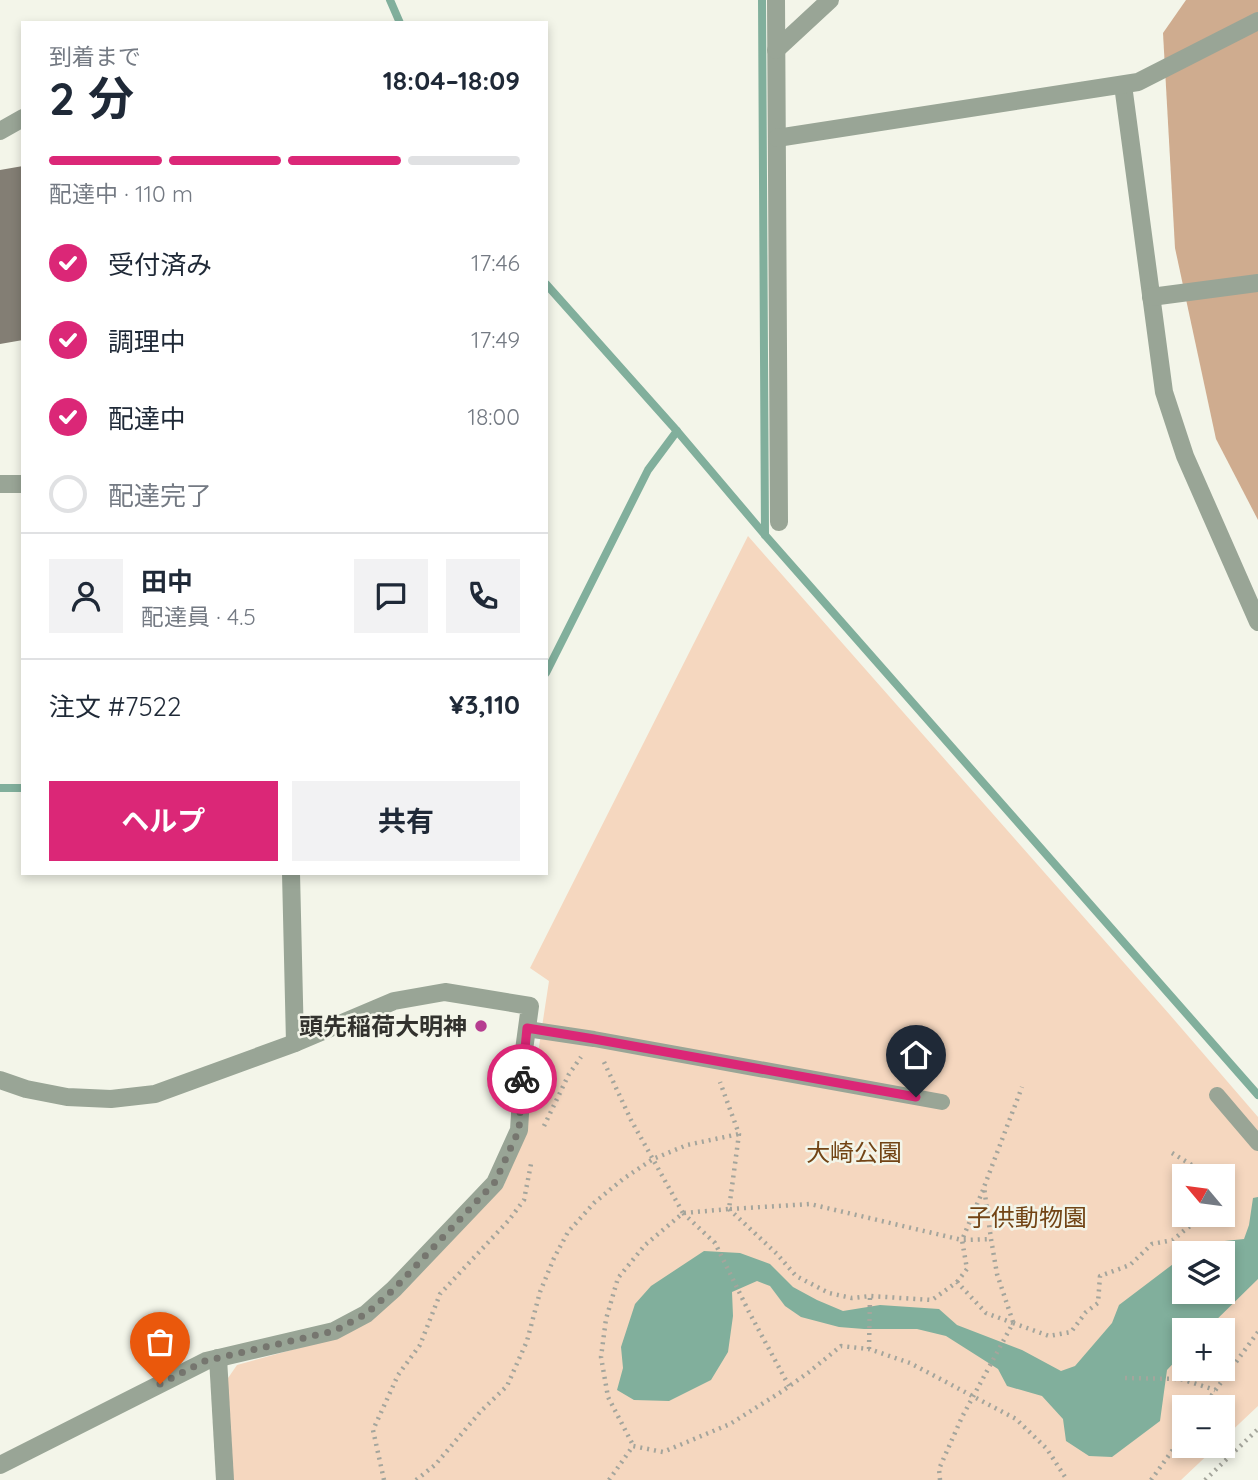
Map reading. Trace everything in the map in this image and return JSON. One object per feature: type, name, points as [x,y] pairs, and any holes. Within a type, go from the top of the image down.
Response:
[{"type":"street","points":[[776,0],[779,522]]},
{"type":"street","points":[[776,50],[831,0]]},
{"type":"street","points":[[777,138],[1138,82],[1258,21]]},
{"type":"street","points":[[1123,85],[1164,392],[1185,456],[1258,622]]},
{"type":"street","points":[[0,131],[21,119]]},
{"type":"street","points":[[1151,297],[1258,283]]},
{"type":"street","points":[[0,484],[21,484]]},
{"type":"street","points":[[291,875],[295,1042]]},
{"type":"street","points":[[0,1080],[67,1097],[111,1099],[155,1094],[295,1042],[394,1001],[445,992],[530,1006],[519,1130],[495,1182],[394,1289],[366,1314],[334,1331],[205,1361],[0,1465]]},
{"type":"street","points":[[218,1358],[225,1480]]},
{"type":"lane","points":[[527,1028],[942,1102]]},
{"type":"lane","points":[[1217,1095],[1258,1143]]},
{"type":"path","points":[[541,1132],[569,1074],[594,1039],[631,1120],[683,1213],[715,1243],[789,1386]]},
{"type":"path","points":[[711,1060],[739,1134],[729,1209]]},
{"type":"path","points":[[729,1209],[777,1254],[796,1276],[829,1293],[852,1298],[870,1296],[932,1300],[957,1282],[967,1269],[962,1240],[1022,1087]]},
{"type":"path","points":[[416,1480],[435,1465],[481,1411],[507,1387],[527,1341],[540,1292],[554,1258],[568,1232],[594,1203],[653,1159],[687,1145],[739,1134]]},
{"type":"path","points":[[1172,1153],[1190,1164]]},
{"type":"path","points":[[384,1480],[373,1430],[398,1375],[420,1345],[440,1294],[509,1220],[524,1200],[533,1154]]},
{"type":"path","points":[[940,1480],[939,1469],[962,1417],[1013,1323],[997,1274],[984,1186]]},
{"type":"path","points":[[633,1446],[608,1397],[601,1357],[606,1319],[618,1278],[645,1245],[683,1213],[810,1204],[962,1240],[991,1239]]},
{"type":"path","points":[[957,1282],[986,1313],[1049,1336],[1071,1332],[1086,1312],[1098,1303],[1100,1276],[1130,1265],[1152,1244],[1173,1240],[1189,1227]]},
{"type":"path","points":[[870,1296],[870,1349]]},
{"type":"path","points":[[1212,1395],[1258,1332]]},
{"type":"path","points":[[633,1446],[663,1452],[730,1424],[809,1372],[841,1346],[870,1349],[910,1363],[1016,1419],[1047,1450],[1067,1480]]},
{"type":"path","points":[[1125,1378],[1181,1379],[1216,1390]]},
{"type":"path","points":[[1205,1480],[1258,1429]]},
{"type":"path","points":[[609,1480],[633,1446]]},
{"type":"path","points":[[1151,1480],[1172,1451]]},
{"type":"green space","name":"大崎公園","points":[[748,536],[1258,1117],[1258,1406],[1235,1428],[1235,1395],[1172,1395],[1172,1458],[1204,1458],[1181,1480],[231,1480],[226,1381],[237,1365],[339,1337],[369,1321],[402,1293],[503,1187],[526,1132],[549,981],[530,968]]},
{"type":"shaded area","points":[[1186,0],[1258,0],[1258,520],[1216,439],[1175,248],[1163,33]]},
{"type":"shaded area","points":[[1258,1197],[1258,1279],[1235,1302],[1235,1241],[1224,1241],[1244,1239],[1253,1198]]},
{"type":"shaded area","points":[[704,1251],[740,1253],[770,1264],[793,1287],[843,1311],[880,1305],[939,1309],[957,1325],[1022,1350],[1061,1371],[1075,1366],[1112,1323],[1119,1305],[1172,1265],[1172,1304],[1233,1304],[1218,1318],[1172,1318],[1172,1365],[1167,1370],[1160,1421],[1112,1457],[1089,1456],[1066,1441],[1063,1419],[1042,1396],[1007,1386],[998,1369],[946,1336],[917,1329],[839,1327],[801,1317],[785,1306],[770,1286],[757,1281],[732,1292],[733,1316],[728,1352],[711,1380],[669,1401],[634,1400],[617,1390],[623,1368],[621,1347],[635,1304],[651,1286]]},
{"type":"building","points":[[21,166],[21,340],[0,344],[0,170]]},
{"type":"waterway","points":[[390,0],[399,21]]},
{"type":"waterway","points":[[762,0],[765,535]]},
{"type":"waterway","points":[[548,286],[677,431]]},
{"type":"waterway","points":[[548,669],[648,470],[677,431],[765,535],[1258,1095]]},
{"type":"waterway","points":[[0,788],[21,788]]},
{"type":"way so far","points":[[160,1384],[205,1361],[334,1331],[366,1314],[394,1289],[495,1182],[519,1130],[522,1079]]},
{"type":"place","name":"頭先稲荷大明神","points":[[481,1026]]},
{"type":"route","points":[[522,1079],[527,1028],[916,1097]]},
{"type":"park label","name":"子供動物園","points":[[1027,1217]]}]
